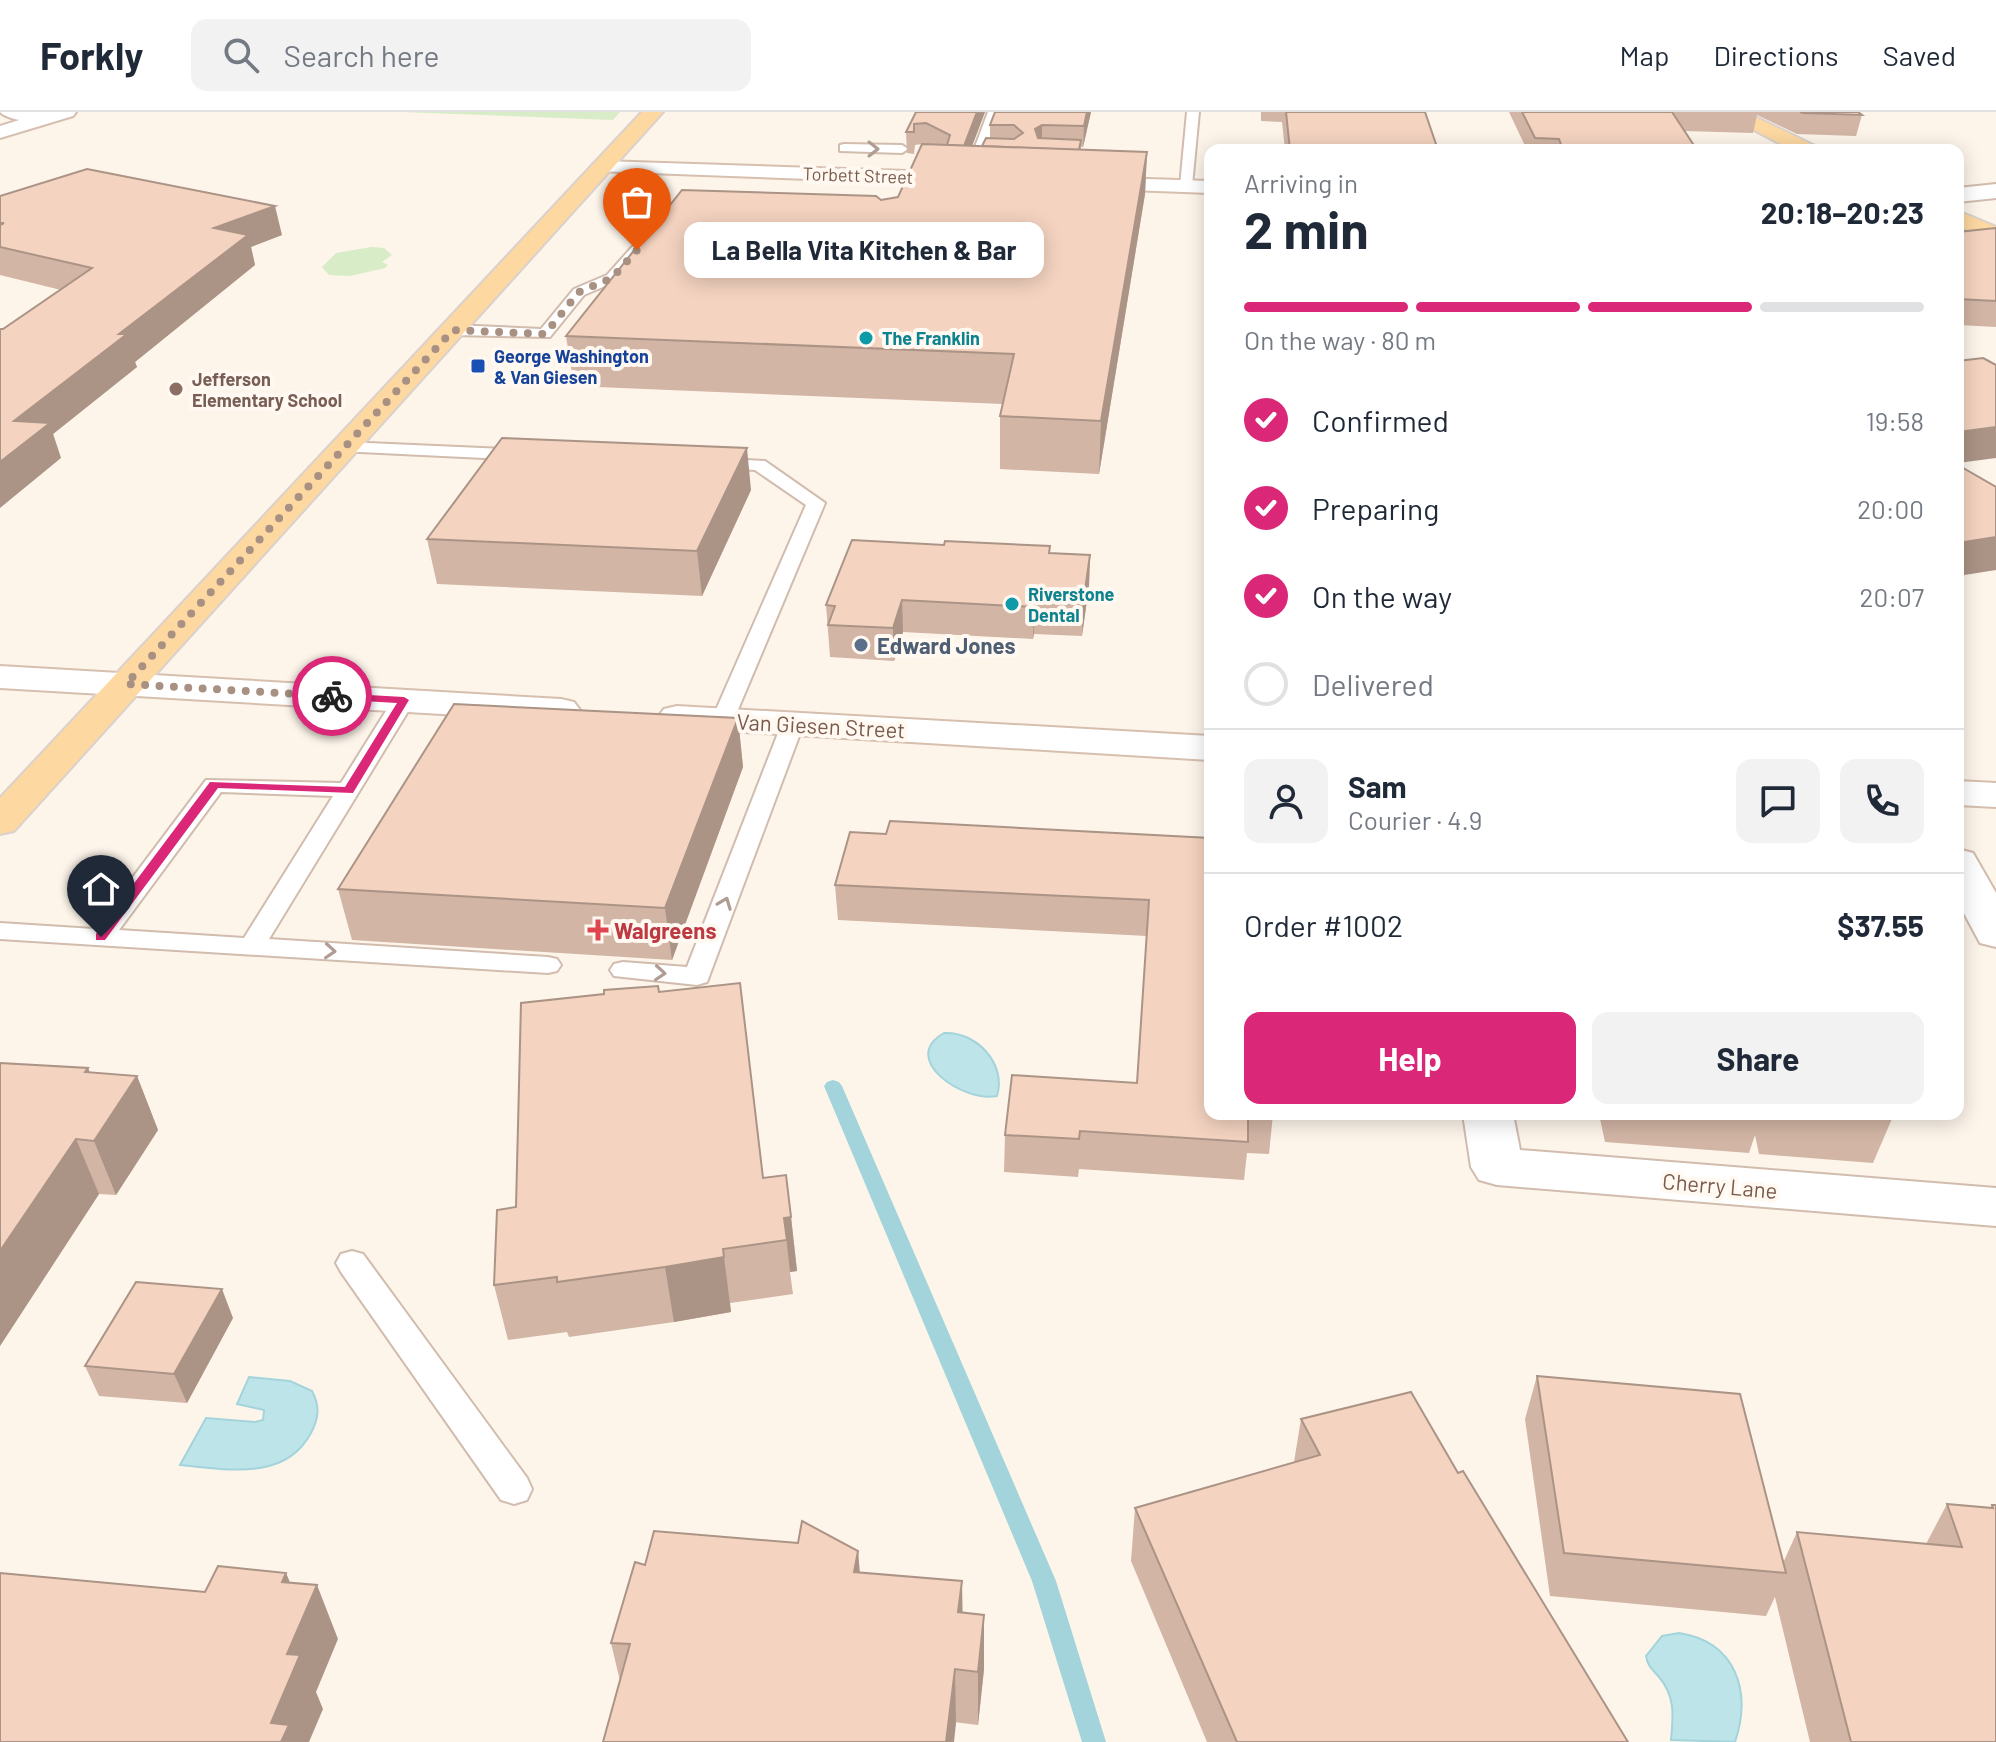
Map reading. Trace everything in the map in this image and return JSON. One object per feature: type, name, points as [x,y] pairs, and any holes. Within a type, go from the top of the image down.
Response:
[{"type":"main road","points":[[0,822],[653,112]]},
{"type":"main road","points":[[1730,112],[1796,144]]},
{"type":"main road","points":[[1964,221],[1996,235]]},
{"type":"street","points":[[9,112],[60,114]]},
{"type":"street","points":[[0,132],[60,114]]},
{"type":"street","name":"Torbett Street","points":[[602,167],[908,186],[937,173],[998,180]]},
{"type":"street","points":[[1056,182],[1204,187]]},
{"type":"street","points":[[1964,194],[1996,191]]},
{"type":"street","points":[[0,677],[595,712]]},
{"type":"street","name":"Van Giesen Street","points":[[643,715],[1204,748]]},
{"type":"street","points":[[1964,793],[1996,795]]},
{"type":"street","points":[[1964,873],[1996,933]]},
{"type":"street","name":"Cherry Lane","points":[[1489,1120],[1497,1167],[1996,1207]]},
{"type":"lane","points":[[1186,186],[1193,112]]},
{"type":"lane","points":[[969,179],[985,152],[994,114]]},
{"type":"lane","points":[[844,148],[902,149]]},
{"type":"lane","points":[[453,330],[545,334],[579,292],[612,278],[637,250]]},
{"type":"lane","points":[[345,447],[541,456]]},
{"type":"lane","points":[[697,462],[759,465],[816,503],[723,719]]},
{"type":"lane","points":[[252,946],[404,700]]},
{"type":"lane","points":[[623,970],[697,976],[793,723]]},
{"type":"lane","points":[[101,937],[214,785],[348,790]]},
{"type":"lane","points":[[0,931],[548,965]]},
{"type":"lane","points":[[352,1263],[514,1489]]},
{"type":"green space","points":[[402,112],[620,112],[613,120]]},
{"type":"green space","points":[[384,248],[392,255],[382,262],[388,265],[385,268],[350,276],[329,275],[322,267],[336,253]]},
{"type":"water","points":[[944,1033],[967,1038],[986,1052],[997,1072],[997,1096],[968,1093],[941,1077],[928,1055],[932,1043]]},
{"type":"water","points":[[249,1377],[290,1381],[312,1391],[317,1417],[300,1449],[270,1466],[253,1469],[180,1465],[206,1418],[263,1420],[264,1410],[237,1404]]},
{"type":"water","points":[[1679,1633],[1698,1638],[1714,1647],[1735,1672],[1741,1705],[1735,1742],[1671,1740],[1671,1700],[1646,1656],[1662,1636]]},
{"type":"building","points":[[916,112],[977,112],[964,146],[947,145],[950,135],[926,123],[914,124],[914,132],[906,132]]},
{"type":"building","points":[[995,112],[1087,112],[1084,126],[1042,125],[1035,129],[1038,138],[1081,140],[1079,150],[982,146],[986,138],[1014,139],[1023,133],[1014,125],[990,125]]},
{"type":"building","points":[[1286,112],[1425,112],[1436,144],[1289,144]]},
{"type":"building","points":[[1522,112],[1672,112],[1693,144],[1561,144],[1559,139],[1535,138]]},
{"type":"building","points":[[1800,112],[1858,112],[1862,115],[1803,113]]},
{"type":"building","points":[[922,144],[1147,152],[1101,421],[1000,416],[1014,354],[566,336],[682,190],[876,196],[881,200],[898,197]]},
{"type":"building","points":[[87,169],[275,206],[214,228],[248,235],[119,334],[127,334],[14,421],[50,423],[0,462],[0,329],[92,268],[0,247],[0,225],[4,223],[0,223],[0,196]]},
{"type":"building","points":[[1996,228],[1996,301],[1964,299],[1964,231]]},
{"type":"building","points":[[1983,358],[1996,365],[1996,427],[1964,431],[1964,360]]},
{"type":"building","points":[[502,438],[747,448],[697,551],[427,539]]},
{"type":"building","points":[[1964,468],[1996,487],[1996,537],[1964,542]]},
{"type":"building","points":[[852,540],[1050,546],[1049,553],[1090,555],[1083,604],[1035,602],[1034,607],[902,600],[893,628],[828,625],[835,606],[826,605]]},
{"type":"building","name":"Walgreens","points":[[454,704],[738,718],[665,908],[338,889]]},
{"type":"building","points":[[890,821],[1204,838],[1204,1120],[1248,1120],[1248,1142],[1080,1131],[1079,1139],[1005,1135],[1012,1075],[1137,1083],[1149,900],[835,885],[850,832],[886,834]]},
{"type":"building","points":[[740,983],[763,1178],[786,1175],[791,1217],[784,1218],[787,1240],[723,1249],[724,1257],[665,1267],[557,1282],[557,1277],[494,1285],[497,1210],[516,1207],[521,1003],[604,994],[604,990],[658,986],[659,992]]},
{"type":"building","points":[[0,1063],[88,1068],[85,1072],[137,1076],[94,1141],[76,1139],[0,1251]]},
{"type":"building","points":[[136,1282],[222,1289],[174,1374],[85,1366]]},
{"type":"building","points":[[1537,1376],[1740,1394],[1786,1573],[1564,1553]]},
{"type":"building","points":[[1411,1392],[1458,1473],[1463,1471],[1628,1742],[1237,1742],[1135,1508],[1320,1455],[1301,1419]]},
{"type":"building","points":[[1947,1504],[1993,1508],[1992,1505],[1996,1505],[1996,1742],[1851,1742],[1797,1532],[1962,1547]]},
{"type":"building","points":[[802,1521],[858,1551],[854,1572],[962,1581],[958,1612],[984,1615],[978,1672],[955,1669],[946,1742],[603,1742],[630,1644],[611,1643],[635,1562],[645,1565],[654,1531],[798,1543]]},
{"type":"building","points":[[218,1566],[286,1573],[282,1582],[317,1585],[287,1654],[300,1655],[271,1723],[289,1725],[281,1742],[0,1742],[0,1573],[205,1592]]},
{"type":"waterway","points":[[833,1086],[1044,1581],[1094,1742]]},
{"type":"way so far","points":[[332,696],[126,684],[453,330],[545,334],[579,292],[612,278],[637,250]]},
{"type":"place","name":"La Bella Vita Kitchen & Bar","points":[[637,250]]},
{"type":"place","name":"The Franklin","points":[[866,338]]},
{"type":"place","name":"George Washington & Van Giesen","points":[[478,366]]},
{"type":"place","name":"Jefferson Elementary School","points":[[176,389]]},
{"type":"place","name":"Riverstone Dental","points":[[1012,604]]},
{"type":"place","name":"Edward Jones","points":[[861,645]]},
{"type":"place","name":"Walgreens","points":[[598,930]]},
{"type":"route","points":[[101,937],[214,785],[348,790],[404,700],[332,696]]}]
